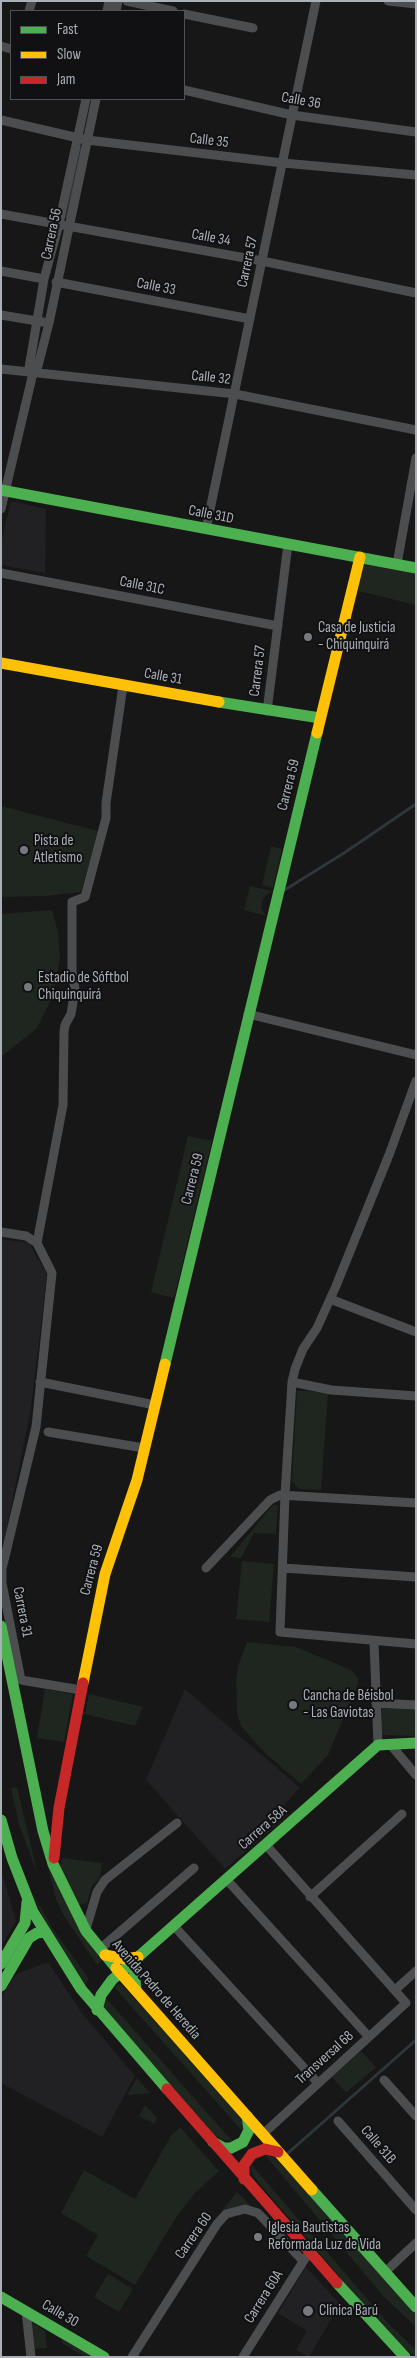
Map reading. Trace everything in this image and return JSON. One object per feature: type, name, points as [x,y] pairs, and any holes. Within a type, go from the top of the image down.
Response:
[{"type":"main road","name":"Calle 31D","points":[[3,491],[416,568]]},
{"type":"main road","name":"Carrera 59","points":[[54,1864],[59,1808],[105,1574],[137,1480],[248,1014],[360,557]]},
{"type":"main road","name":"Calle 31","points":[[1,663],[267,711],[320,718]]},
{"type":"main road","name":"Avenida Pedro de Heredia","points":[[1,1626],[39,1816],[54,1864],[75,1912],[86,1931],[102,1952],[416,2307]]},
{"type":"main road","points":[[384,1745],[416,1743]]},
{"type":"main road","name":"Carrera 58A","points":[[96,2010],[104,1990],[120,1972],[384,1745]]},
{"type":"main road","points":[[39,1816],[49,1818],[54,1816],[59,1808]]},
{"type":"main road","points":[[1,1820],[27,1900],[69,1972],[96,2010],[244,2179],[306,2257],[405,2357]]},
{"type":"main road","points":[[1,1964],[25,1922],[27,1900]]},
{"type":"main road","points":[[1,1986],[29,1938],[37,1933],[45,1932]]},
{"type":"main road","points":[[102,1952],[125,1959],[138,1956],[134,1976],[136,1990]]},
{"type":"main road","points":[[212,2142],[224,2148],[231,2148],[243,2142],[249,2130],[247,2116]]},
{"type":"main road","points":[[244,2179],[244,2165],[252,2154],[265,2149],[278,2152]]},
{"type":"main road","name":"Calle 30","points":[[1,2297],[104,2357]]},
{"type":"street","points":[[127,1],[168,10]]},
{"type":"street","name":"Carrera 57","points":[[206,529],[316,1]]},
{"type":"street","points":[[388,1],[416,4]]},
{"type":"street","points":[[185,14],[253,28]]},
{"type":"street","name":"Calle 36","points":[[185,90],[292,115],[416,132]]},
{"type":"street","name":"Carrera 56","points":[[1,509],[3,491],[33,373],[29,368],[56,282],[64,225],[82,139],[86,100]]},
{"type":"street","name":"Carrera 56","points":[[82,139],[96,100]]},
{"type":"street","name":"Calle 35","points":[[1,120],[82,139],[283,164],[416,176]]},
{"type":"street","name":"Calle 34","points":[[1,214],[262,261],[416,293]]},
{"type":"street","name":"Carrera 56","points":[[44,322],[44,279],[64,225]]},
{"type":"street","points":[[1,271],[44,279]]},
{"type":"street","name":"Calle 33","points":[[56,282],[250,319]]},
{"type":"street","points":[[1,316],[44,322]]},
{"type":"street","name":"Calle 32","points":[[1,369],[235,394],[416,430]]},
{"type":"street","points":[[397,564],[416,458]]},
{"type":"street","name":"Carrera 57","points":[[267,711],[288,544]]},
{"type":"street","name":"Calle 31C","points":[[1,573],[278,626]]},
{"type":"street","points":[[1,1232],[26,1236],[37,1243],[63,1105],[64,1032],[65,1025],[71,1014],[75,989],[72,971],[72,902],[85,897],[106,818],[106,803],[114,757],[122,686]]},
{"type":"street","points":[[248,1014],[416,1055]]},
{"type":"street","points":[[416,1081],[389,1155],[330,1299],[317,1328],[303,1348],[292,1382],[284,1495],[280,1632],[374,1642],[416,1644]]},
{"type":"street","name":"Carrera 31","points":[[37,1243],[52,1273],[36,1427],[6,1550],[2,1582],[21,1680],[81,1690]]},
{"type":"street","points":[[330,1299],[416,1332]]},
{"type":"street","points":[[40,1382],[155,1405]]},
{"type":"street","points":[[292,1382],[331,1390],[416,1396]]},
{"type":"street","points":[[48,1432],[144,1448]]},
{"type":"street","points":[[206,1568],[270,1500],[284,1495],[416,1502]]},
{"type":"street","points":[[283,1568],[416,1577]]},
{"type":"street","points":[[374,1642],[376,1703],[384,1745],[416,1776]]},
{"type":"street","points":[[376,1703],[416,1705]]},
{"type":"street","points":[[310,1897],[402,1814]]},
{"type":"street","points":[[86,1931],[92,1906],[105,1880],[177,1823]]},
{"type":"street","points":[[266,1845],[310,1897],[395,1990],[416,1971]]},
{"type":"street","points":[[102,1952],[194,1868]]},
{"type":"street","points":[[226,1880],[369,2037]]},
{"type":"street","points":[[75,1912],[86,1910],[92,1906]]},
{"type":"street","points":[[174,1926],[318,2083]]},
{"type":"street","name":"Transversal 68","points":[[263,2134],[406,2003],[395,1990]]},
{"type":"street","points":[[384,2080],[416,2116]]},
{"type":"street","name":"Calle 31B","points":[[338,2121],[416,2210]]},
{"type":"street","name":"Carrera 60","points":[[132,2357],[207,2238],[226,2214],[245,2209],[258,2214],[306,2257]]},
{"type":"street","points":[[385,2272],[416,2243]]},
{"type":"street","name":"Carrera 60A","points":[[243,2357],[306,2257]]},
{"type":"street","points":[[26,2311],[31,2357]]},
{"type":"shaded area","points":[[11,501],[46,509],[45,573],[1,565],[1,544]]},
{"type":"shaded area","points":[[362,562],[416,572],[416,605],[354,590]]},
{"type":"shaded area","points":[[1,806],[98,831],[81,892],[45,896],[1,897]]},
{"type":"shaded area","points":[[271,846],[282,849],[273,888],[262,885]]},
{"type":"shaded area","points":[[250,886],[272,891],[263,898],[261,908],[266,916],[244,910]]},
{"type":"shaded area","name":"Estadio de Sóftbol Chiquinquirá","points":[[52,910],[58,932],[60,959],[53,996],[37,1028],[1,1057],[1,914]]},
{"type":"shaded area","points":[[188,1136],[212,1141],[174,1298],[151,1292]]},
{"type":"shaded area","points":[[1,1239],[29,1243],[47,1274],[31,1408],[4,1542],[1,1542]]},
{"type":"shaded area","points":[[297,1390],[328,1393],[321,1490],[299,1489],[292,1481]]},
{"type":"shaded area","points":[[273,1505],[278,1505],[276,1534],[254,1533],[241,1558],[230,1557]]},
{"type":"shaded area","points":[[242,1561],[274,1564],[269,1622],[236,1619]]},
{"type":"shaded area","name":"Cancha de Béisbol - Las Gaviotas","points":[[247,1642],[296,1647],[351,1670],[358,1678],[358,1684],[328,1755],[301,1784],[264,1752],[241,1726],[237,1714],[236,1680],[238,1666]]},
{"type":"shaded area","points":[[45,1689],[73,1694],[64,1742],[37,1738]]},
{"type":"shaded area","points":[[185,1689],[300,1788],[282,1807],[289,1814],[225,1869],[146,1780]]},
{"type":"shaded area","points":[[89,1694],[143,1707],[135,1726],[85,1714]]},
{"type":"shaded area","points":[[382,1706],[416,1707],[416,1736],[381,1735]]},
{"type":"shaded area","points":[[17,1787],[38,1876],[19,1824],[11,1788]]},
{"type":"shaded area","points":[[62,1858],[102,1863],[100,1878],[92,1886],[87,1903],[78,1905],[60,1866]]},
{"type":"shaded area","points":[[48,1868],[102,1960],[97,1965],[64,1916],[56,1899]]},
{"type":"shaded area","points":[[1,1869],[16,1921],[1,1947]]},
{"type":"shaded area","points":[[31,1890],[53,1929],[89,1979],[85,1986],[47,1926]]},
{"type":"shaded area","points":[[48,1962],[81,2012],[135,2076],[102,2137],[1,2083],[1,1998],[11,1980],[19,1973]]},
{"type":"shaded area","points":[[120,1983],[242,2115],[244,2133],[115,1988]]},
{"type":"shaded area","points":[[105,1997],[232,2141],[222,2140],[213,2134],[101,2010]]},
{"type":"shaded area","points":[[361,2051],[376,2067],[346,2093],[332,2077]]},
{"type":"shaded area","points":[[137,2078],[150,2093],[127,2095]]},
{"type":"shaded area","points":[[145,2105],[157,2118],[154,2124],[139,2116]]},
{"type":"shaded area","points":[[180,2127],[219,2171],[195,2193],[177,2216],[135,2285],[86,2256],[98,2235],[61,2213],[84,2170],[135,2199],[171,2136]]},
{"type":"shaded area","points":[[265,2155],[280,2159],[416,2312],[416,2327],[384,2297]]},
{"type":"shaded area","points":[[250,2163],[388,2323],[416,2350],[416,2357],[397,2343],[258,2182],[252,2173]]},
{"type":"shaded area","points":[[237,2192],[254,2209],[225,2211],[223,2209]]},
{"type":"shaded area","name":"Clínica Barú","points":[[306,2267],[340,2304],[309,2357],[296,2350],[307,2331],[278,2313]]},
{"type":"shaded area","points":[[108,2274],[133,2289],[119,2312],[94,2297]]},
{"type":"shaded area","points":[[30,2321],[45,2331],[47,2348],[34,2349]]},
{"type":"shaded area","points":[[61,2339],[93,2357],[86,2357],[63,2344]]},
{"type":"waterway","points":[[67,218],[80,148]]},
{"type":"waterway","points":[[283,891],[344,853],[416,804]]},
{"type":"waterway","points":[[287,2154],[416,2040]]},
{"type":"traffic: fast","points":[[1,490],[416,568]]},
{"type":"traffic: fast","points":[[219,702],[320,718]]},
{"type":"traffic: fast","points":[[165,1364],[317,733]]},
{"type":"traffic: fast","points":[[1,1626],[43,1831],[53,1864],[86,1931],[116,1968]]},
{"type":"traffic: fast","points":[[97,2010],[101,1995],[112,1980],[378,1745],[416,1743]]},
{"type":"traffic: fast","points":[[1,1820],[12,1858],[33,1912],[81,1989],[167,2089]]},
{"type":"traffic: fast","points":[[1,1964],[25,1923],[27,1902]]},
{"type":"traffic: fast","points":[[1,1986],[29,1938],[37,1933],[45,1932]]},
{"type":"traffic: fast","points":[[136,1990],[134,1970],[138,1957]]},
{"type":"traffic: fast","points":[[213,2142],[224,2148],[231,2148],[243,2142],[249,2130],[247,2116]]},
{"type":"traffic: fast","points":[[312,2190],[416,2307]]},
{"type":"traffic: fast","points":[[337,2283],[405,2357]]},
{"type":"traffic: fast","points":[[1,2297],[104,2357]]},
{"type":"traffic: slow","points":[[317,733],[360,557]]},
{"type":"traffic: slow","points":[[1,663],[219,702]]},
{"type":"traffic: slow","points":[[83,1683],[105,1574],[137,1480],[165,1364]]},
{"type":"traffic: slow","points":[[105,1955],[125,1959],[138,1957]]},
{"type":"traffic: slow","points":[[116,1968],[312,2190]]},
{"type":"traffic: jam","points":[[54,1858],[59,1808],[83,1683]]},
{"type":"traffic: jam","points":[[167,2089],[337,2283]]},
{"type":"traffic: jam","points":[[244,2179],[244,2165],[252,2154],[265,2149],[278,2152]]},
{"type":"place","name":"Casa de Justicia - Chiquinquirá","points":[[308,637]]},
{"type":"place","name":"Pista de Atletismo","points":[[24,850]]},
{"type":"place","name":"Estadio de Sóftbol Chiquinquirá","points":[[28,987]]},
{"type":"place","name":"Cancha de Béisbol - Las Gaviotas","points":[[293,1705]]},
{"type":"place","name":"Iglesia Bautistas Reformada Luz de Vida","points":[[258,2237]]},
{"type":"place","name":"Clínica Barú","points":[[308,2311]]}]
